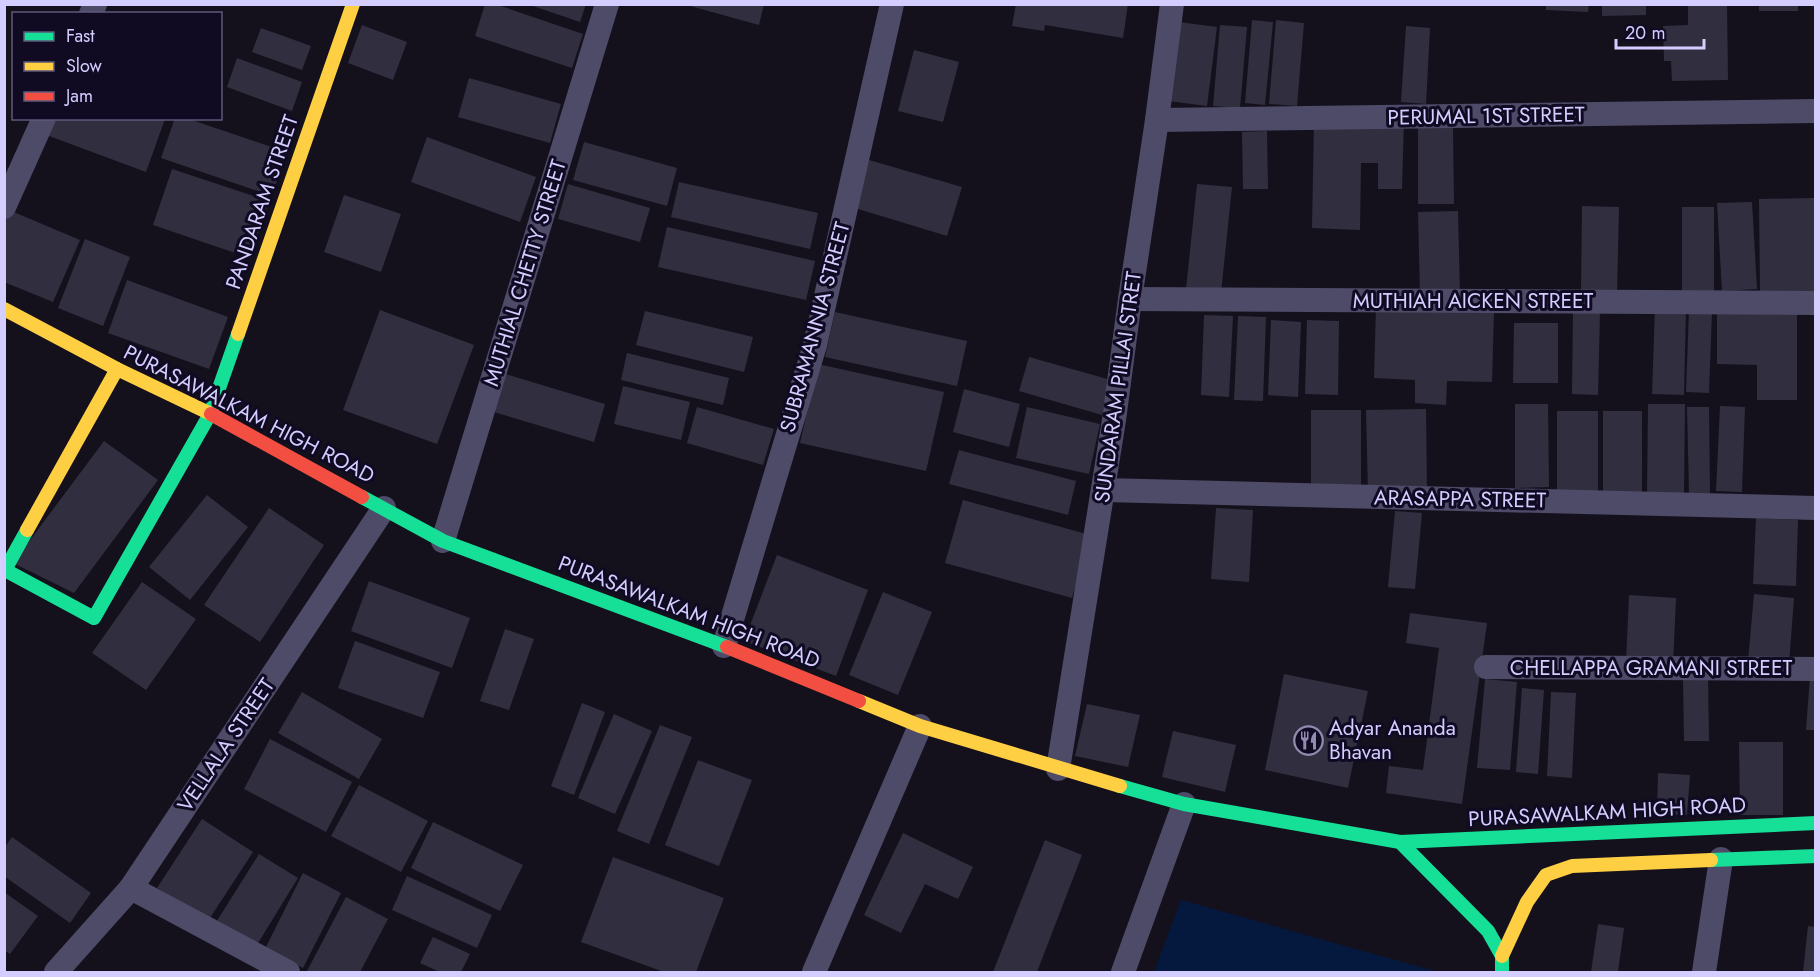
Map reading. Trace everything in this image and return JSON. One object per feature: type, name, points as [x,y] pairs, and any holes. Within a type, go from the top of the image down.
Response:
[{"type":"main road","name":"PANDARAM STREET","points":[[117,369],[5,570],[94,618],[210,414],[353,4]]},
{"type":"main road","name":"PURASAWALKAM HIGH ROAD","points":[[4,309],[117,369],[210,414],[443,541],[724,646],[920,726],[1058,769],[1184,804],[1400,842],[1815,823]]},
{"type":"main road","points":[[1400,842],[1488,931],[1502,956]]},
{"type":"main road","points":[[1502,972],[1502,956],[1527,902],[1546,875],[1572,866],[1815,856]]},
{"type":"street","name":"MUTHIAL CHETTY STREET","points":[[443,541],[608,4]]},
{"type":"street","name":"SUBRAMANNIA STREET","points":[[724,646],[815,345],[892,4]]},
{"type":"street","name":"SUNDARAM PILLAI STRET","points":[[1058,769],[1104,490],[1172,4]]},
{"type":"street","name":"PERUMAL 1ST STREET","points":[[1157,120],[1815,111]]},
{"type":"street","points":[[4,207],[43,120]]},
{"type":"street","name":"MUTHIAH AICKEN STREET","points":[[1130,299],[1815,303]]},
{"type":"street","name":"ARASAPPA STREET","points":[[1104,490],[1815,508]]},
{"type":"street","name":"VELLALA STREET","points":[[56,972],[131,888],[384,508]]},
{"type":"street","name":"CHELLAPPA GRAMANI STREET","points":[[1486,667],[1815,669]]},
{"type":"street","points":[[814,972],[920,726]]},
{"type":"street","points":[[1123,972],[1184,804]]},
{"type":"street","points":[[1704,972],[1721,859]]},
{"type":"street","points":[[131,888],[288,972]]},
{"type":"water","points":[[1181,900],[1438,972],[1154,972]]},
{"type":"building","points":[[485,4],[495,4],[583,34],[572,68],[475,36]]},
{"type":"building","points":[[527,4],[586,4],[580,22]]},
{"type":"building","points":[[683,4],[764,4],[759,25]]},
{"type":"building","points":[[1016,4],[1128,4],[1123,38],[1045,25],[1044,31],[1012,26]]},
{"type":"building","points":[[1546,4],[1589,4],[1588,12],[1546,10]]},
{"type":"building","points":[[1602,4],[1646,4],[1646,15],[1602,16]]},
{"type":"building","points":[[1688,4],[1727,4],[1728,80],[1672,81],[1671,61],[1664,61],[1663,26],[1688,25]]},
{"type":"building","points":[[1759,4],[1798,4],[1798,11],[1759,11]]},
{"type":"building","points":[[1252,20],[1273,22],[1265,105],[1245,103]]},
{"type":"building","points":[[1276,20],[1304,23],[1297,106],[1269,104]]},
{"type":"building","points":[[1179,22],[1217,27],[1207,106],[1168,101]]},
{"type":"building","points":[[362,25],[407,42],[393,80],[348,63]]},
{"type":"building","points":[[1220,25],[1247,27],[1240,108],[1213,106]]},
{"type":"building","points":[[1406,26],[1430,28],[1426,104],[1401,102]]},
{"type":"building","points":[[261,28],[311,46],[302,70],[252,52]]},
{"type":"building","points":[[914,50],[959,62],[943,122],[898,111]]},
{"type":"building","points":[[237,58],[302,82],[292,111],[227,87]]},
{"type":"building","points":[[469,78],[561,104],[550,143],[458,117]]},
{"type":"building","points":[[1404,119],[1402,189],[1378,189],[1378,163],[1361,163],[1360,230],[1312,228],[1314,121]]},
{"type":"building","points":[[55,120],[165,120],[146,172],[49,136]]},
{"type":"building","points":[[174,120],[192,120],[286,152],[272,196],[161,158]]},
{"type":"building","points":[[1418,128],[1453,128],[1454,204],[1418,204]]},
{"type":"building","points":[[1267,131],[1268,189],[1243,189],[1242,132]]},
{"type":"building","points":[[427,137],[536,177],[520,222],[411,182]]},
{"type":"building","points":[[584,142],[677,168],[667,206],[573,180]]},
{"type":"building","points":[[869,160],[962,187],[947,236],[855,208]]},
{"type":"building","points":[[172,169],[269,201],[250,258],[153,225]]},
{"type":"building","points":[[679,182],[818,213],[810,249],[671,217]]},
{"type":"building","points":[[568,184],[650,208],[640,242],[558,219]]},
{"type":"building","points":[[1197,184],[1232,187],[1221,293],[1186,289]]},
{"type":"building","points":[[344,195],[401,214],[381,272],[324,252]]},
{"type":"building","points":[[1814,198],[1815,291],[1760,292],[1759,199]]},
{"type":"building","points":[[1752,202],[1757,289],[1722,291],[1717,203]]},
{"type":"building","points":[[1582,206],[1619,207],[1617,294],[1581,293]]},
{"type":"building","points":[[1682,207],[1714,207],[1714,291],[1682,291]]},
{"type":"building","points":[[9,210],[80,240],[53,302],[4,282],[4,222]]},
{"type":"building","points":[[1458,211],[1460,296],[1420,296],[1418,212]]},
{"type":"building","points":[[667,227],[815,261],[806,300],[658,267]]},
{"type":"building","points":[[85,239],[130,257],[103,326],[58,308]]},
{"type":"building","points":[[127,280],[228,317],[209,369],[108,333]]},
{"type":"building","points":[[1376,306],[1494,311],[1492,382],[1447,381],[1446,405],[1415,403],[1415,380],[1374,378]]},
{"type":"building","points":[[1655,308],[1686,309],[1684,395],[1652,394]]},
{"type":"building","points":[[380,310],[474,345],[437,444],[343,410]]},
{"type":"building","points":[[1689,310],[1712,311],[1709,393],[1686,392]]},
{"type":"building","points":[[645,311],[753,337],[744,372],[636,345]]},
{"type":"building","points":[[1573,311],[1600,311],[1598,395],[1572,394]]},
{"type":"building","points":[[835,312],[967,341],[957,386],[825,357]]},
{"type":"building","points":[[1717,314],[1797,314],[1797,400],[1757,400],[1757,365],[1717,364]]},
{"type":"building","points":[[1204,315],[1233,316],[1229,397],[1201,395]]},
{"type":"building","points":[[1238,316],[1266,317],[1263,401],[1234,400]]},
{"type":"building","points":[[1271,320],[1301,322],[1298,397],[1268,395]]},
{"type":"building","points":[[1307,320],[1339,321],[1338,395],[1305,394]]},
{"type":"building","points":[[1514,323],[1558,323],[1558,383],[1513,383]]},
{"type":"building","points":[[627,353],[729,378],[723,405],[621,380]]},
{"type":"building","points":[[1029,357],[1111,380],[1102,415],[1019,391]]},
{"type":"building","points":[[818,364],[944,392],[926,471],[800,443]]},
{"type":"building","points":[[496,371],[605,404],[594,442],[484,409]]},
{"type":"building","points":[[623,386],[690,402],[681,440],[614,424]]},
{"type":"building","points":[[964,389],[1020,404],[1009,447],[953,432]]},
{"type":"building","points":[[1515,404],[1548,404],[1549,487],[1515,488]]},
{"type":"building","points":[[1648,404],[1685,404],[1684,495],[1647,495]]},
{"type":"building","points":[[1720,406],[1745,407],[1742,492],[1716,491]]},
{"type":"building","points":[[697,407],[774,429],[763,465],[687,443]]},
{"type":"building","points":[[1027,407],[1100,424],[1089,474],[1016,458]]},
{"type":"building","points":[[1687,407],[1709,407],[1710,494],[1689,494]]},
{"type":"building","points":[[1426,409],[1427,494],[1368,494],[1366,410]]},
{"type":"building","points":[[1311,410],[1361,410],[1361,494],[1311,494]]},
{"type":"building","points":[[1557,411],[1598,411],[1598,499],[1557,498]]},
{"type":"building","points":[[1603,411],[1642,411],[1642,497],[1603,496]]},
{"type":"building","points":[[104,441],[158,480],[74,593],[13,563]]},
{"type":"building","points":[[959,450],[1076,481],[1068,515],[949,484]]},
{"type":"building","points":[[207,495],[248,527],[190,600],[149,567]]},
{"type":"building","points":[[963,500],[1090,535],[1072,598],[945,563]]},
{"type":"building","points":[[269,508],[324,545],[260,642],[204,605]]},
{"type":"building","points":[[1216,508],[1253,510],[1249,582],[1211,579]]},
{"type":"building","points":[[1395,511],[1422,513],[1415,589],[1388,587]]},
{"type":"building","points":[[1756,518],[1798,520],[1796,586],[1753,584]]},
{"type":"building","points":[[777,555],[868,590],[836,676],[744,641]]},
{"type":"building","points":[[369,581],[470,618],[452,668],[351,631]]},
{"type":"building","points":[[142,582],[196,619],[146,690],[92,653]]},
{"type":"building","points":[[883,592],[932,612],[898,695],[849,675]]},
{"type":"building","points":[[1754,594],[1794,598],[1789,664],[1748,661]]},
{"type":"building","points":[[1629,595],[1676,598],[1673,664],[1626,662]]},
{"type":"building","points":[[1410,613],[1487,623],[1462,804],[1386,793],[1389,766],[1423,770],[1439,648],[1406,643]]},
{"type":"building","points":[[505,629],[534,639],[509,710],[480,701]]},
{"type":"building","points":[[355,641],[440,672],[423,718],[338,688]]},
{"type":"building","points":[[1284,674],[1368,691],[1348,788],[1265,770]]},
{"type":"building","points":[[1810,676],[1816,676],[1816,730],[1806,730]]},
{"type":"building","points":[[1683,678],[1708,678],[1709,741],[1684,741]]},
{"type":"building","points":[[1485,679],[1517,682],[1510,770],[1477,768]]},
{"type":"building","points":[[1522,688],[1544,690],[1538,774],[1516,772]]},
{"type":"building","points":[[302,692],[382,739],[359,779],[278,733]]},
{"type":"building","points":[[1551,692],[1576,693],[1572,778],[1547,776]]},
{"type":"building","points":[[582,703],[605,712],[574,795],[551,786]]},
{"type":"building","points":[[1087,704],[1140,715],[1128,767],[1075,756]]},
{"type":"building","points":[[614,714],[652,731],[615,814],[578,798]]},
{"type":"building","points":[[660,725],[692,737],[649,844],[617,831]]},
{"type":"building","points":[[1173,731],[1236,745],[1225,792],[1162,777]]},
{"type":"building","points":[[270,739],[352,782],[326,832],[244,789]]},
{"type":"building","points":[[1739,742],[1783,742],[1783,815],[1740,815]]},
{"type":"building","points":[[698,760],[752,780],[719,866],[665,845]]},
{"type":"building","points":[[1658,773],[1690,775],[1687,815],[1657,814]]},
{"type":"building","points":[[359,785],[428,821],[401,872],[331,836]]},
{"type":"building","points":[[202,819],[253,852],[208,921],[157,888]]},
{"type":"building","points":[[433,822],[523,865],[500,911],[411,868]]},
{"type":"building","points":[[903,833],[973,867],[958,899],[925,884],[901,933],[864,915]]},
{"type":"building","points":[[12,837],[91,893],[70,923],[4,876],[4,848]]},
{"type":"building","points":[[1045,840],[1082,855],[1037,972],[993,972]]},
{"type":"building","points":[[259,854],[298,878],[255,948],[215,924]]},
{"type":"building","points":[[613,857],[724,898],[696,972],[664,972],[581,942]]},
{"type":"building","points":[[303,873],[341,893],[303,968],[265,949]]},
{"type":"building","points":[[407,876],[492,915],[477,948],[392,910]]},
{"type":"building","points":[[4,892],[38,916],[10,954],[4,950]]},
{"type":"building","points":[[346,897],[388,919],[360,972],[307,971]]},
{"type":"building","points":[[1598,924],[1624,928],[1618,972],[1591,972]]},
{"type":"building","points":[[1808,926],[1816,927],[1816,972],[1803,972]]},
{"type":"building","points":[[433,937],[470,954],[461,972],[440,972],[420,963]]},
{"type":"traffic: fast","points":[[27,530],[5,570],[94,618],[210,414],[238,334]]},
{"type":"traffic: fast","points":[[362,497],[443,541],[727,647]]},
{"type":"traffic: fast","points":[[1120,786],[1184,804],[1400,842],[1488,931],[1502,956],[1502,972]]},
{"type":"traffic: fast","points":[[1400,842],[1816,823]]},
{"type":"traffic: fast","points":[[1711,860],[1816,856]]},
{"type":"traffic: slow","points":[[238,334],[353,4]]},
{"type":"traffic: slow","points":[[4,309],[117,369],[211,414]]},
{"type":"traffic: slow","points":[[27,530],[117,369]]},
{"type":"traffic: slow","points":[[859,701],[920,726],[1120,786]]},
{"type":"traffic: slow","points":[[1502,956],[1527,902],[1546,875],[1572,866],[1711,860]]},
{"type":"traffic: jam","points":[[211,414],[362,497]]},
{"type":"traffic: jam","points":[[727,647],[859,701]]},
{"type":"place","name":"Adyar Ananda Bhavan","points":[[1308,740]]}]
